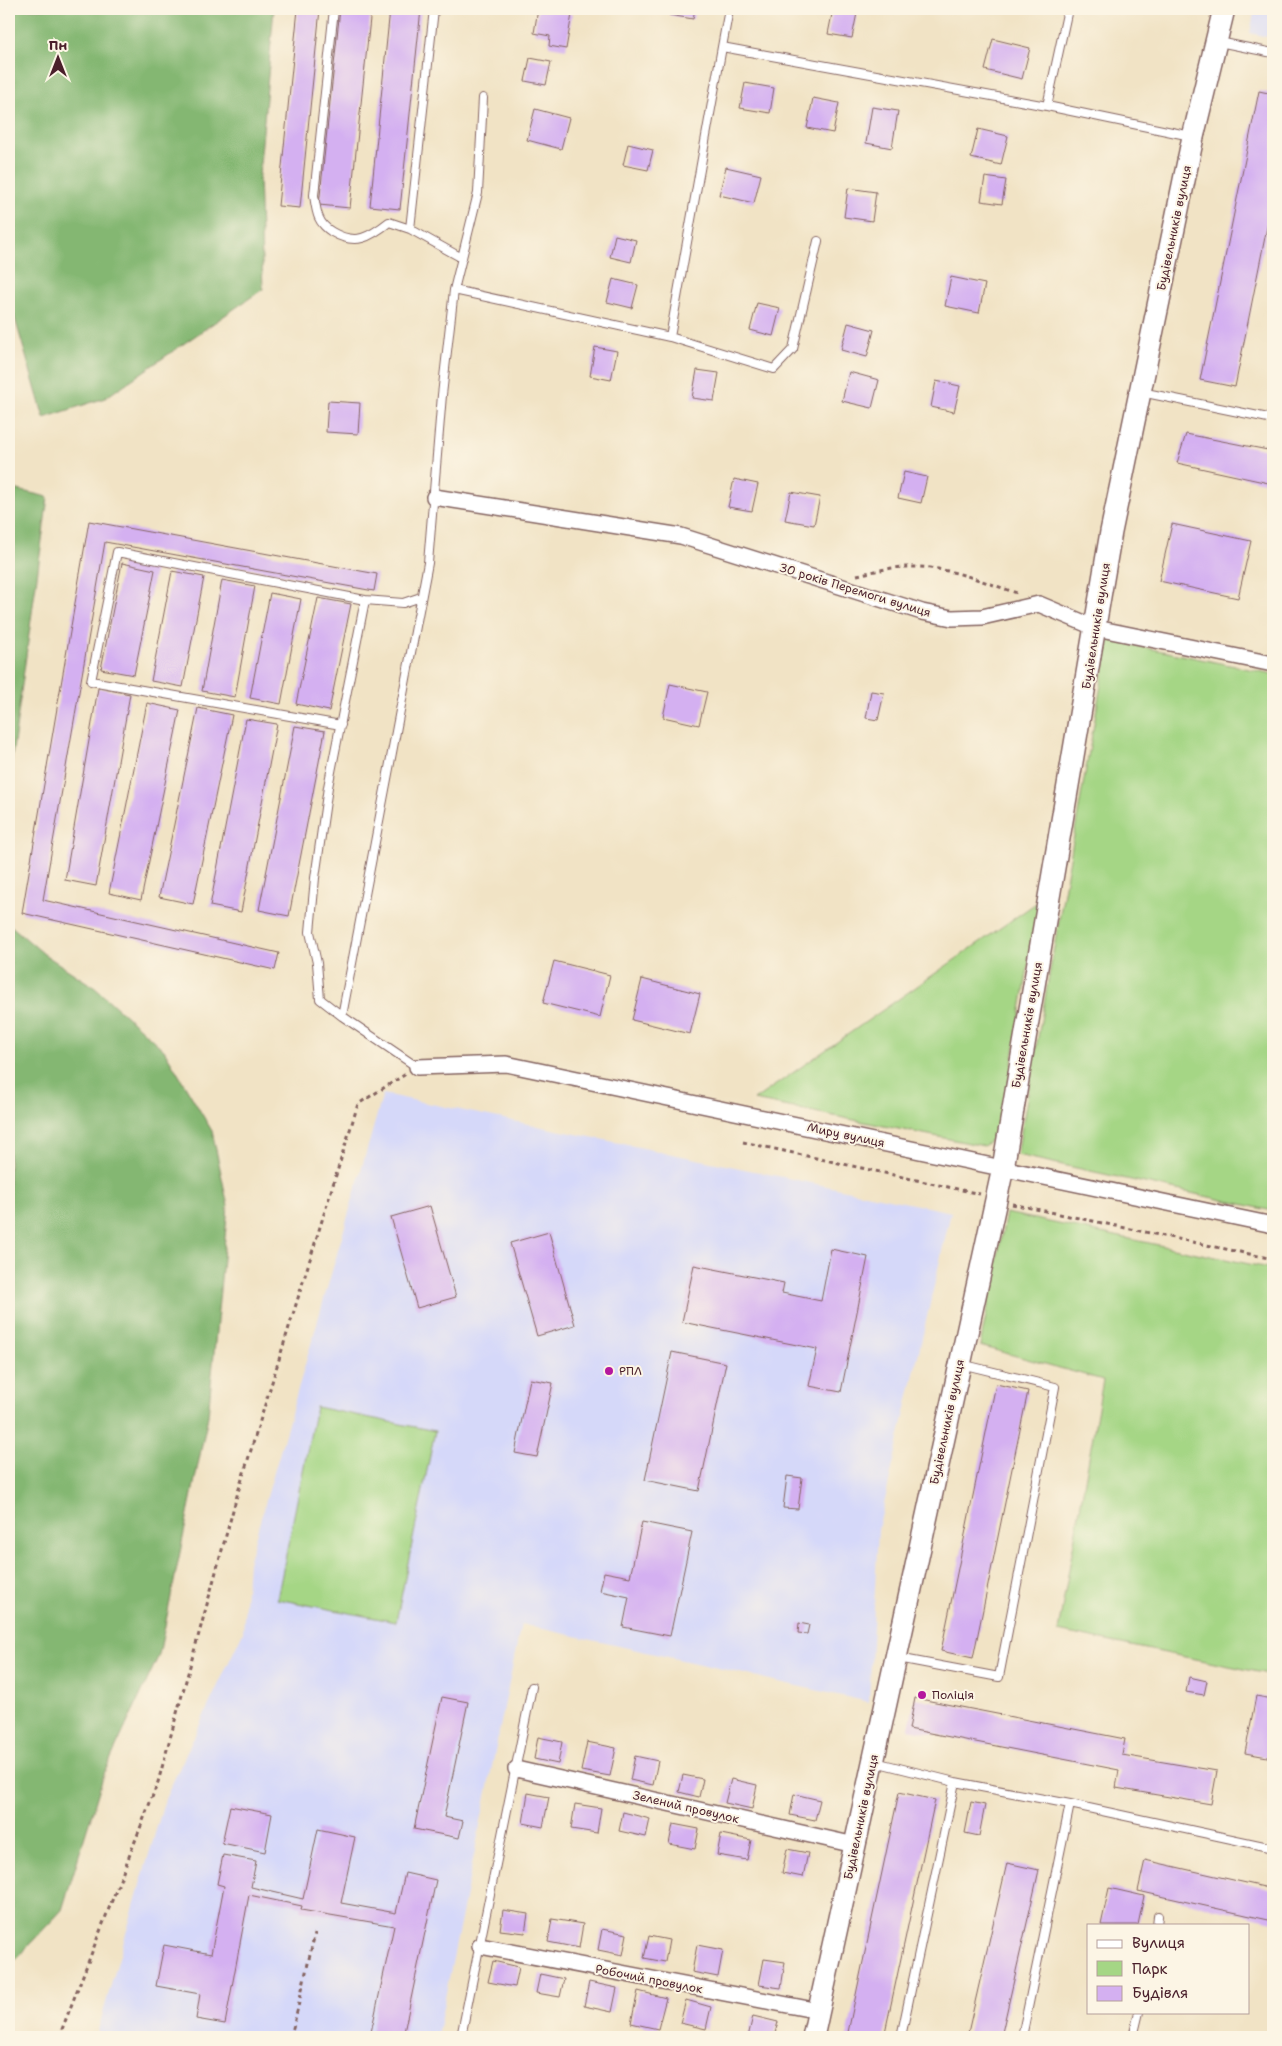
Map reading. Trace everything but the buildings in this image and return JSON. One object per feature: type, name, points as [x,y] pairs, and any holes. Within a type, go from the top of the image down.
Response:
[{"type":"street","name":"Будівельників вулиця","points":[[813,2037],[1003,1168],[1111,532],[1193,137],[1224,9]]},
{"type":"street","name":"30 років Перемоги вулиця","points":[[434,496],[681,536],[922,612],[952,618],[982,617],[1039,604]]},
{"type":"street","points":[[1039,604],[1096,628],[1273,664]]},
{"type":"street","name":"Миру вулиця","points":[[417,1067],[506,1064],[1273,1225]]},
{"type":"street","name":"Зелений провулок","points":[[516,1769],[855,1845]]},
{"type":"street","name":"Робочий провулок","points":[[480,1946],[819,2011]]},
{"type":"lane","points":[[334,9],[314,195],[319,219],[328,230],[344,240],[362,238],[373,234],[389,222],[410,229],[462,258]]},
{"type":"lane","points":[[410,229],[434,9]]},
{"type":"lane","points":[[670,337],[729,9]]},
{"type":"lane","points":[[1047,106],[1068,9]]},
{"type":"lane","points":[[1217,41],[1273,53]]},
{"type":"lane","points":[[722,48],[1047,106],[1193,137]]},
{"type":"lane","points":[[342,1016],[428,563],[442,395],[454,290],[478,193],[483,98]]},
{"type":"lane","points":[[454,290],[670,337],[774,369],[793,349],[818,241]]},
{"type":"lane","points":[[1141,392],[1273,419]]},
{"type":"lane","points":[[341,725],[92,681],[117,552],[365,600],[403,603],[422,597]]},
{"type":"lane","points":[[365,600],[328,787],[315,878],[310,932],[317,963],[320,999],[417,1067]]},
{"type":"lane","points":[[896,1657],[999,1677],[1055,1387],[959,1363]]},
{"type":"lane","points":[[462,2037],[532,1687]]},
{"type":"lane","points":[[873,1761],[955,1782],[1070,1804],[1273,1848]]},
{"type":"lane","points":[[901,2037],[955,1782]]},
{"type":"lane","points":[[1022,2037],[1070,1804]]},
{"type":"lane","points":[[1157,1924],[1158,1916]]},
{"type":"lane","points":[[1133,2037],[1138,2014]]},
{"type":"path","points":[[824,581],[897,567],[917,567],[945,571],[977,580],[1023,595],[1039,604]]},
{"type":"path","points":[[60,2037],[158,1782],[238,1492],[358,1104],[417,1067]]},
{"type":"path","points":[[743,1142],[996,1197],[1012,1204],[1273,1259]]},
{"type":"path","points":[[291,2037],[315,1933]]},
{"type":"shaded area","points":[[1255,9],[1273,9],[1273,38],[1250,33]]},
{"type":"shaded area","name":"РПЛ","points":[[383,1094],[951,1212],[878,1530],[869,1702],[521,1624],[437,2037],[96,2037],[165,1799],[243,1632],[248,1563]]},
{"type":"green space","points":[[9,9],[274,9],[259,176],[263,289],[105,398],[44,418],[9,298]]},
{"type":"green space","points":[[9,488],[48,497],[9,779]]},
{"type":"green space","points":[[1109,640],[1273,674],[1273,1211],[1017,1155]]},
{"type":"green space","points":[[1039,901],[1001,1131],[984,1146],[754,1100]]},
{"type":"green space","points":[[9,924],[44,954],[94,987],[164,1050],[212,1131],[228,1206],[208,1416],[159,1655],[105,1771],[62,1910],[9,1966]]},
{"type":"green space","points":[[1006,1213],[1273,1269],[1273,1675],[1058,1631],[1103,1380],[980,1346]]},
{"type":"green space","points":[[316,1407],[435,1431],[396,1622],[277,1599]]},
{"type":"place","name":"РПЛ","points":[[609,1371]]},
{"type":"place","name":"Поліція","points":[[922,1695]]}]
